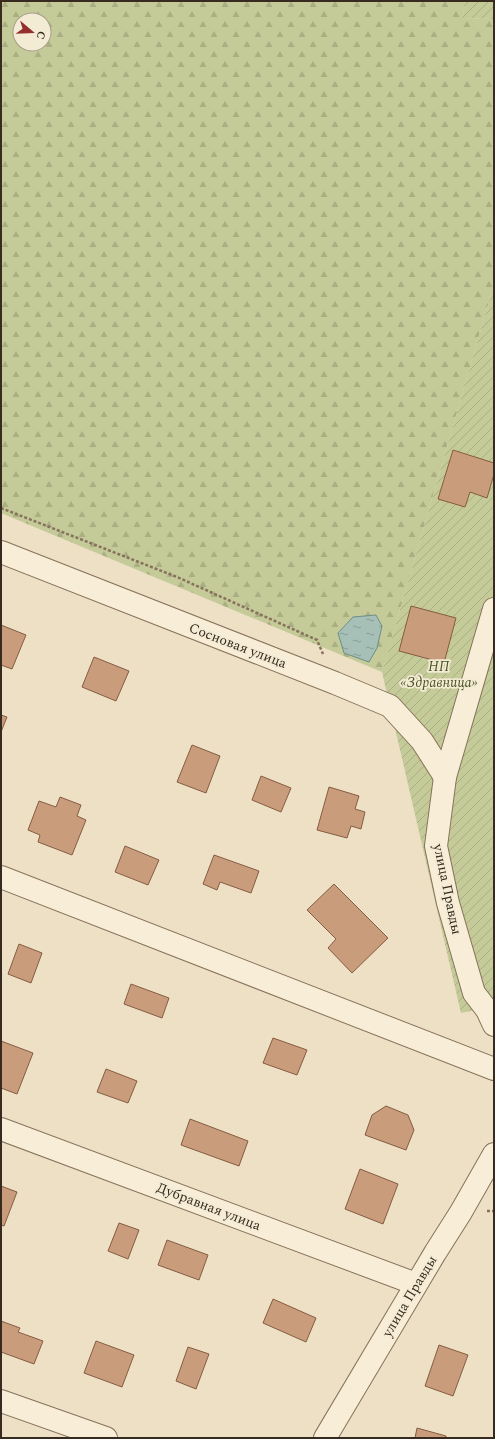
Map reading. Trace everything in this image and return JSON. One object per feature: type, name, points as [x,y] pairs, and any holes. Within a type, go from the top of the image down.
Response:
[{"type":"street","name":"Сосновая улица","points":[[1,552],[335,682],[390,706],[422,740],[445,777]]},
{"type":"street","name":"улица Правды","points":[[494,609],[445,777],[436,846],[448,903],[474,993],[487,1010],[494,1024]]},
{"type":"street","points":[[1,877],[494,1069]]},
{"type":"street","name":"Дубравная улица","points":[[1,1129],[416,1284]]},
{"type":"street","name":"улица Правды","points":[[325,1438],[416,1284],[461,1212],[494,1154]]},
{"type":"street","points":[[1,1401],[106,1438]]},
{"type":"path","points":[[1,508],[177,577],[317,640],[335,682]]},
{"type":"green space","points":[[1,1],[466,1],[462,18],[494,19],[494,284],[382,672],[1,513]]},
{"type":"green space","points":[[466,1],[494,1],[494,19],[462,18]]},
{"type":"green space","name":"НП «Здравница»","points":[[494,284],[494,1006],[461,1013],[382,672]]},
{"type":"water","points":[[376,615],[382,626],[377,648],[369,662],[344,653],[338,633],[353,617]]},
{"type":"building","points":[[453,450],[494,463],[494,474],[487,498],[470,492],[465,507],[438,499]]},
{"type":"building","points":[[411,606],[456,618],[444,663],[399,651]]},
{"type":"building","points":[[1,625],[26,635],[12,669],[1,665]]},
{"type":"building","points":[[94,657],[129,671],[116,701],[82,687]]},
{"type":"building","points":[[1,715],[7,717],[1,732]]},
{"type":"building","points":[[192,745],[220,756],[206,793],[177,782]]},
{"type":"building","points":[[261,776],[291,788],[281,812],[252,800]]},
{"type":"building","points":[[329,787],[359,796],[355,809],[365,812],[361,829],[351,826],[347,838],[317,830]]},
{"type":"building","points":[[60,797],[81,805],[77,816],[86,820],[72,855],[38,842],[40,835],[28,830],[39,801],[56,807]]},
{"type":"building","points":[[125,846],[159,860],[148,885],[115,872]]},
{"type":"building","points":[[214,855],[259,871],[251,893],[220,882],[217,890],[203,884]]},
{"type":"building","points":[[334,884],[388,938],[352,973],[328,948],[336,939],[307,910]]},
{"type":"building","points":[[19,944],[42,953],[31,983],[8,974]]},
{"type":"building","points":[[131,984],[169,998],[162,1018],[124,1004]]},
{"type":"building","points":[[273,1038],[307,1050],[297,1075],[263,1063]]},
{"type":"building","points":[[1,1041],[33,1053],[17,1094],[1,1088]]},
{"type":"building","points":[[106,1069],[137,1081],[128,1103],[97,1092]]},
{"type":"building","points":[[386,1106],[408,1115],[414,1130],[406,1150],[365,1135],[372,1115]]},
{"type":"building","points":[[190,1119],[248,1141],[239,1166],[181,1145]]},
{"type":"building","points":[[360,1169],[398,1184],[383,1224],[345,1209]]},
{"type":"building","points":[[1,1186],[17,1192],[4,1226],[1,1225]]},
{"type":"building","points":[[119,1223],[139,1230],[128,1259],[108,1251]]},
{"type":"building","points":[[167,1240],[208,1255],[199,1280],[158,1265]]},
{"type":"building","points":[[273,1299],[316,1318],[306,1342],[263,1323]]},
{"type":"building","points":[[1,1321],[20,1328],[18,1332],[43,1341],[34,1364],[1,1352]]},
{"type":"building","points":[[96,1341],[134,1355],[122,1387],[84,1373]]},
{"type":"building","points":[[439,1345],[468,1355],[453,1396],[425,1386]]},
{"type":"building","points":[[188,1347],[209,1354],[196,1389],[176,1381]]},
{"type":"building","points":[[417,1428],[446,1436],[446,1438],[415,1438]]}]
